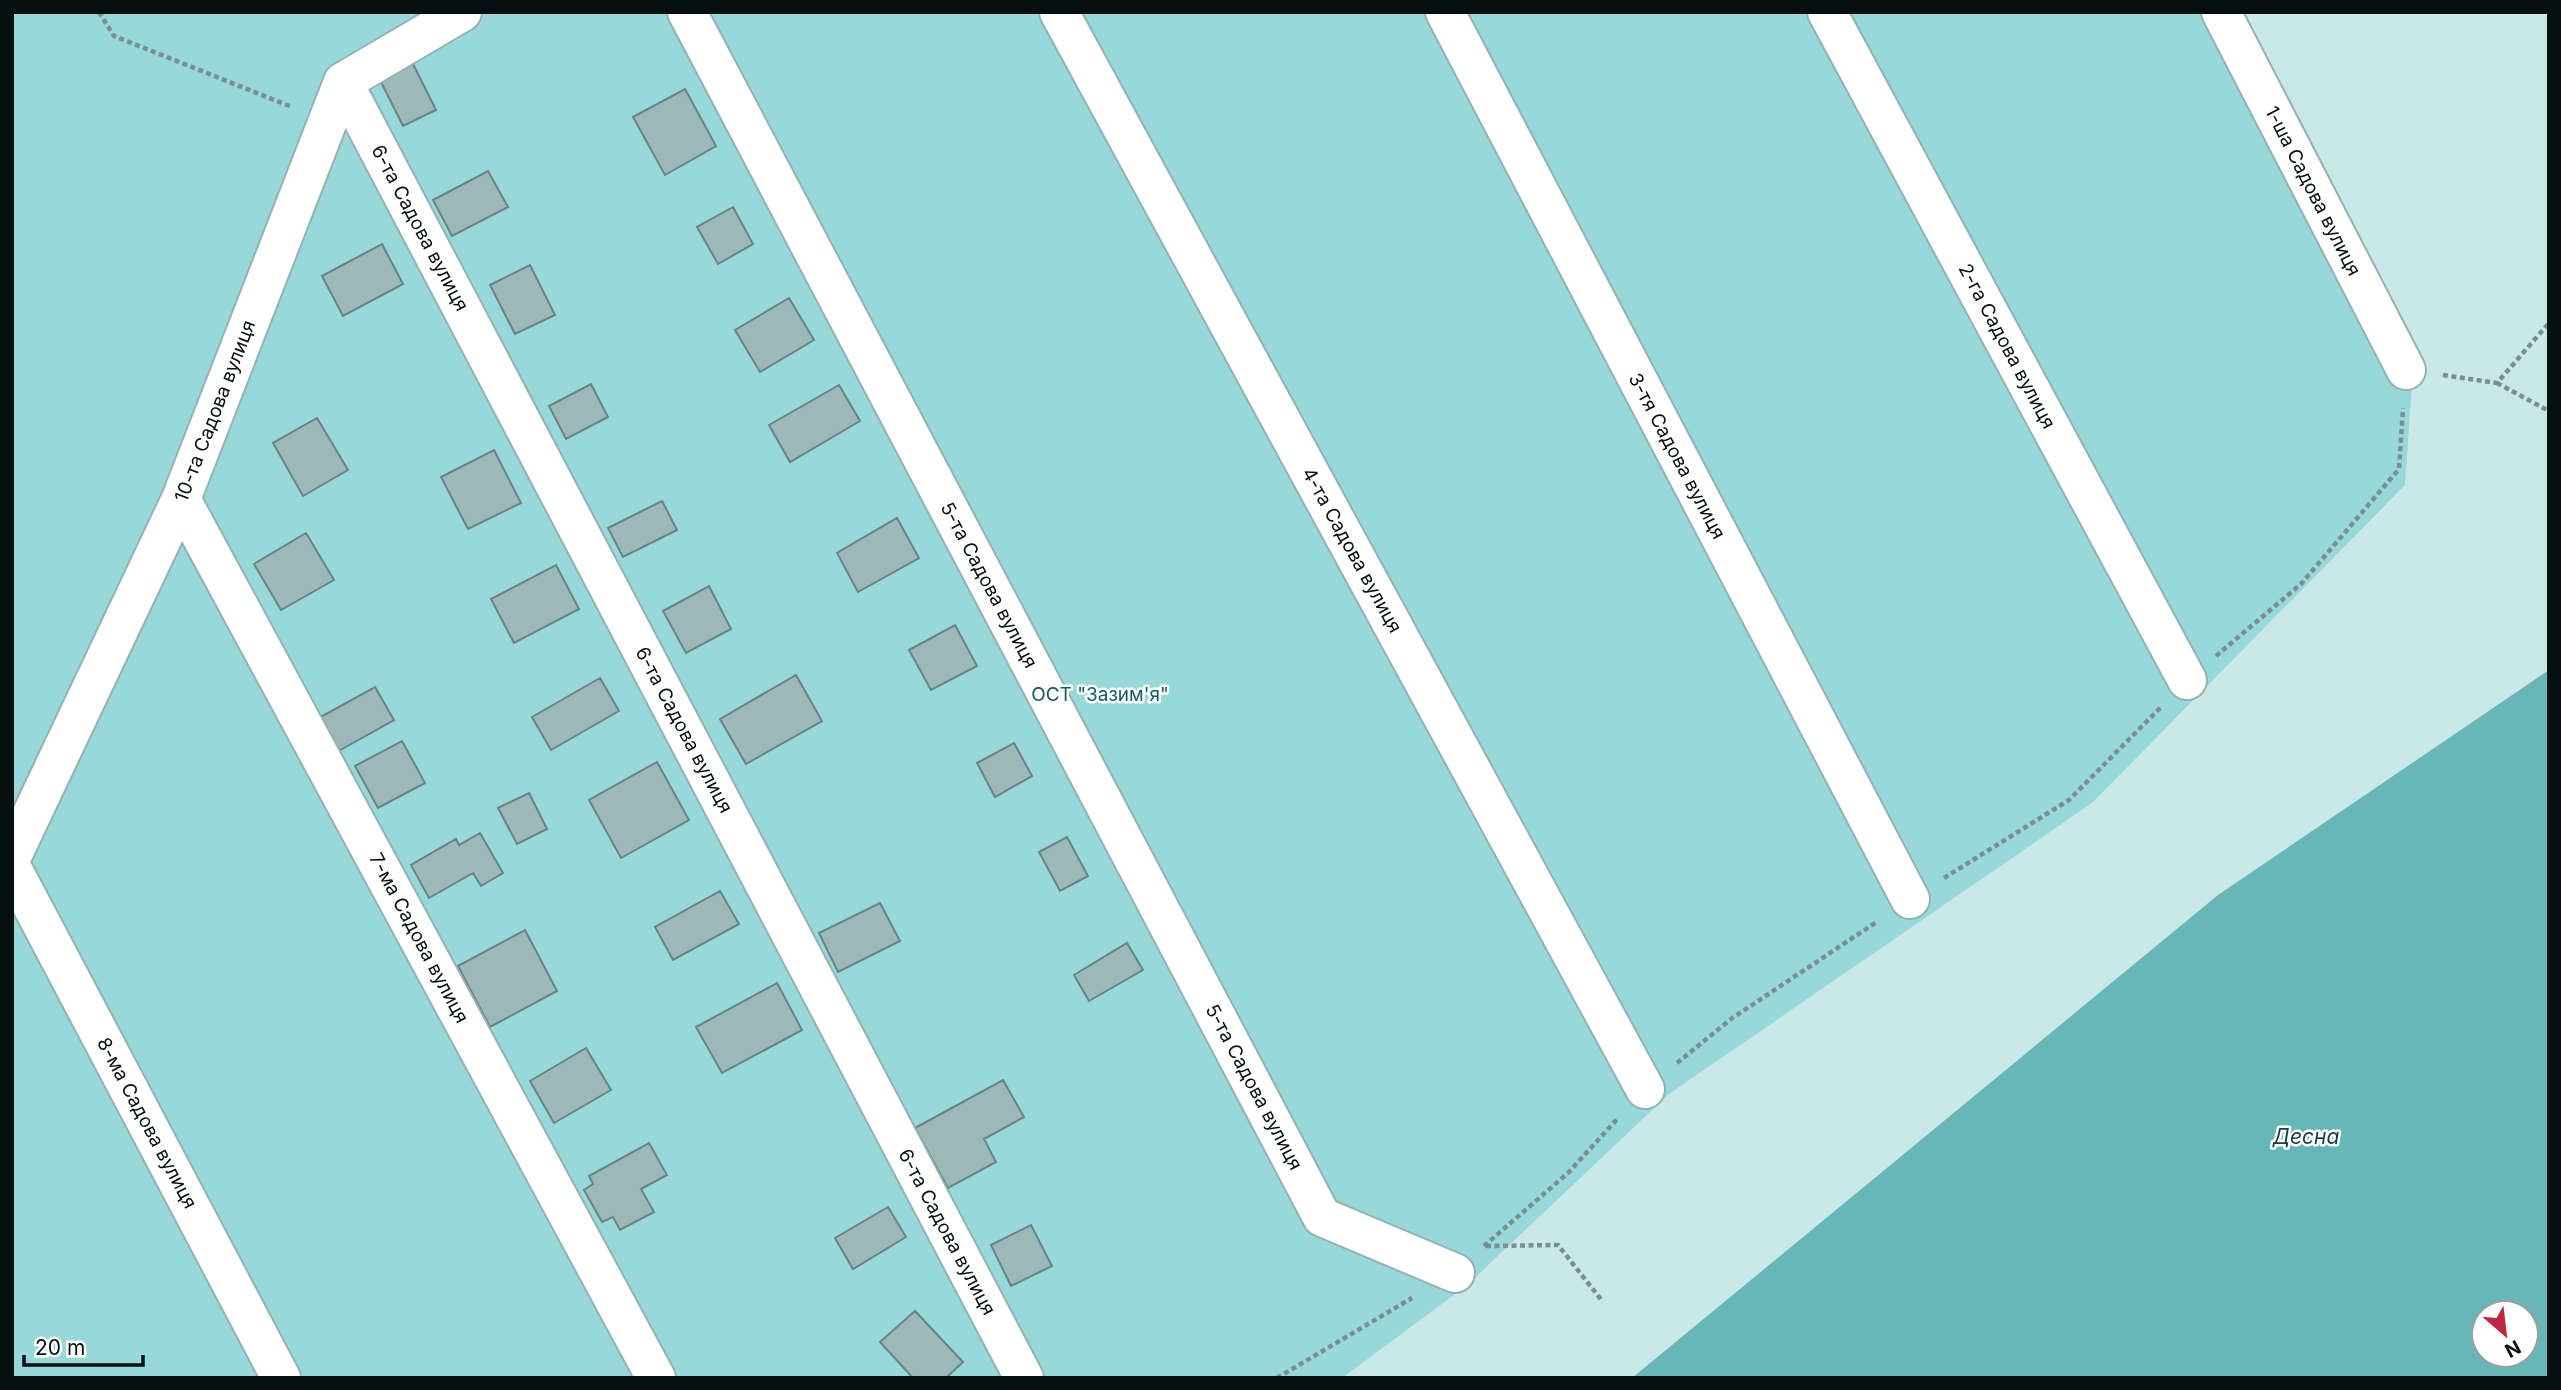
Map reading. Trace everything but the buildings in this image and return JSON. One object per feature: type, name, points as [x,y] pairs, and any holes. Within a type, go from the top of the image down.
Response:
[{"type":"street","points":[[343,82],[462,12]]},
{"type":"street","name":"5-та Садова вулиця","points":[[687,12],[1322,1217],[1455,1273]]},
{"type":"street","name":"4-та Садова вулиця","points":[[1059,12],[1645,1089]]},
{"type":"street","name":"3-тя Садова вулиця","points":[[1444,12],[1910,899]]},
{"type":"street","name":"2-га Садова вулиця","points":[[1828,12],[2187,680]]},
{"type":"street","name":"1-ша Садова вулиця","points":[[2221,12],[2406,370]]},
{"type":"street","name":"10-та Садова вулиця","points":[[12,856],[181,499],[343,82]]},
{"type":"street","name":"6-та Садова вулиця","points":[[343,82],[1024,1378]]},
{"type":"street","name":"7-ма Садова вулиця","points":[[181,499],[656,1378]]},
{"type":"street","name":"8-ма Садова вулиця","points":[[12,868],[281,1378]]},
{"type":"path","points":[[99,12],[114,36],[328,122]]},
{"type":"path","points":[[2497,383],[2549,323]]},
{"type":"path","points":[[1277,1378],[1455,1273],[1568,1173],[1645,1089],[1731,1019],[1910,899],[2069,800],[2187,680],[2301,584],[2399,469],[2406,370],[2497,383],[2549,411]]},
{"type":"path","points":[[1485,1246],[1558,1245],[1603,1302]]},
{"type":"green space","name":"ОСТ \"Зазим'я\"","points":[[12,12],[2238,12],[2414,352],[2405,485],[2092,803],[1669,1094],[1466,1286],[1342,1378],[12,1378]]},
{"type":"water","name":"Десна","points":[[2549,670],[2549,1378],[1632,1378],[2218,895]]}]
